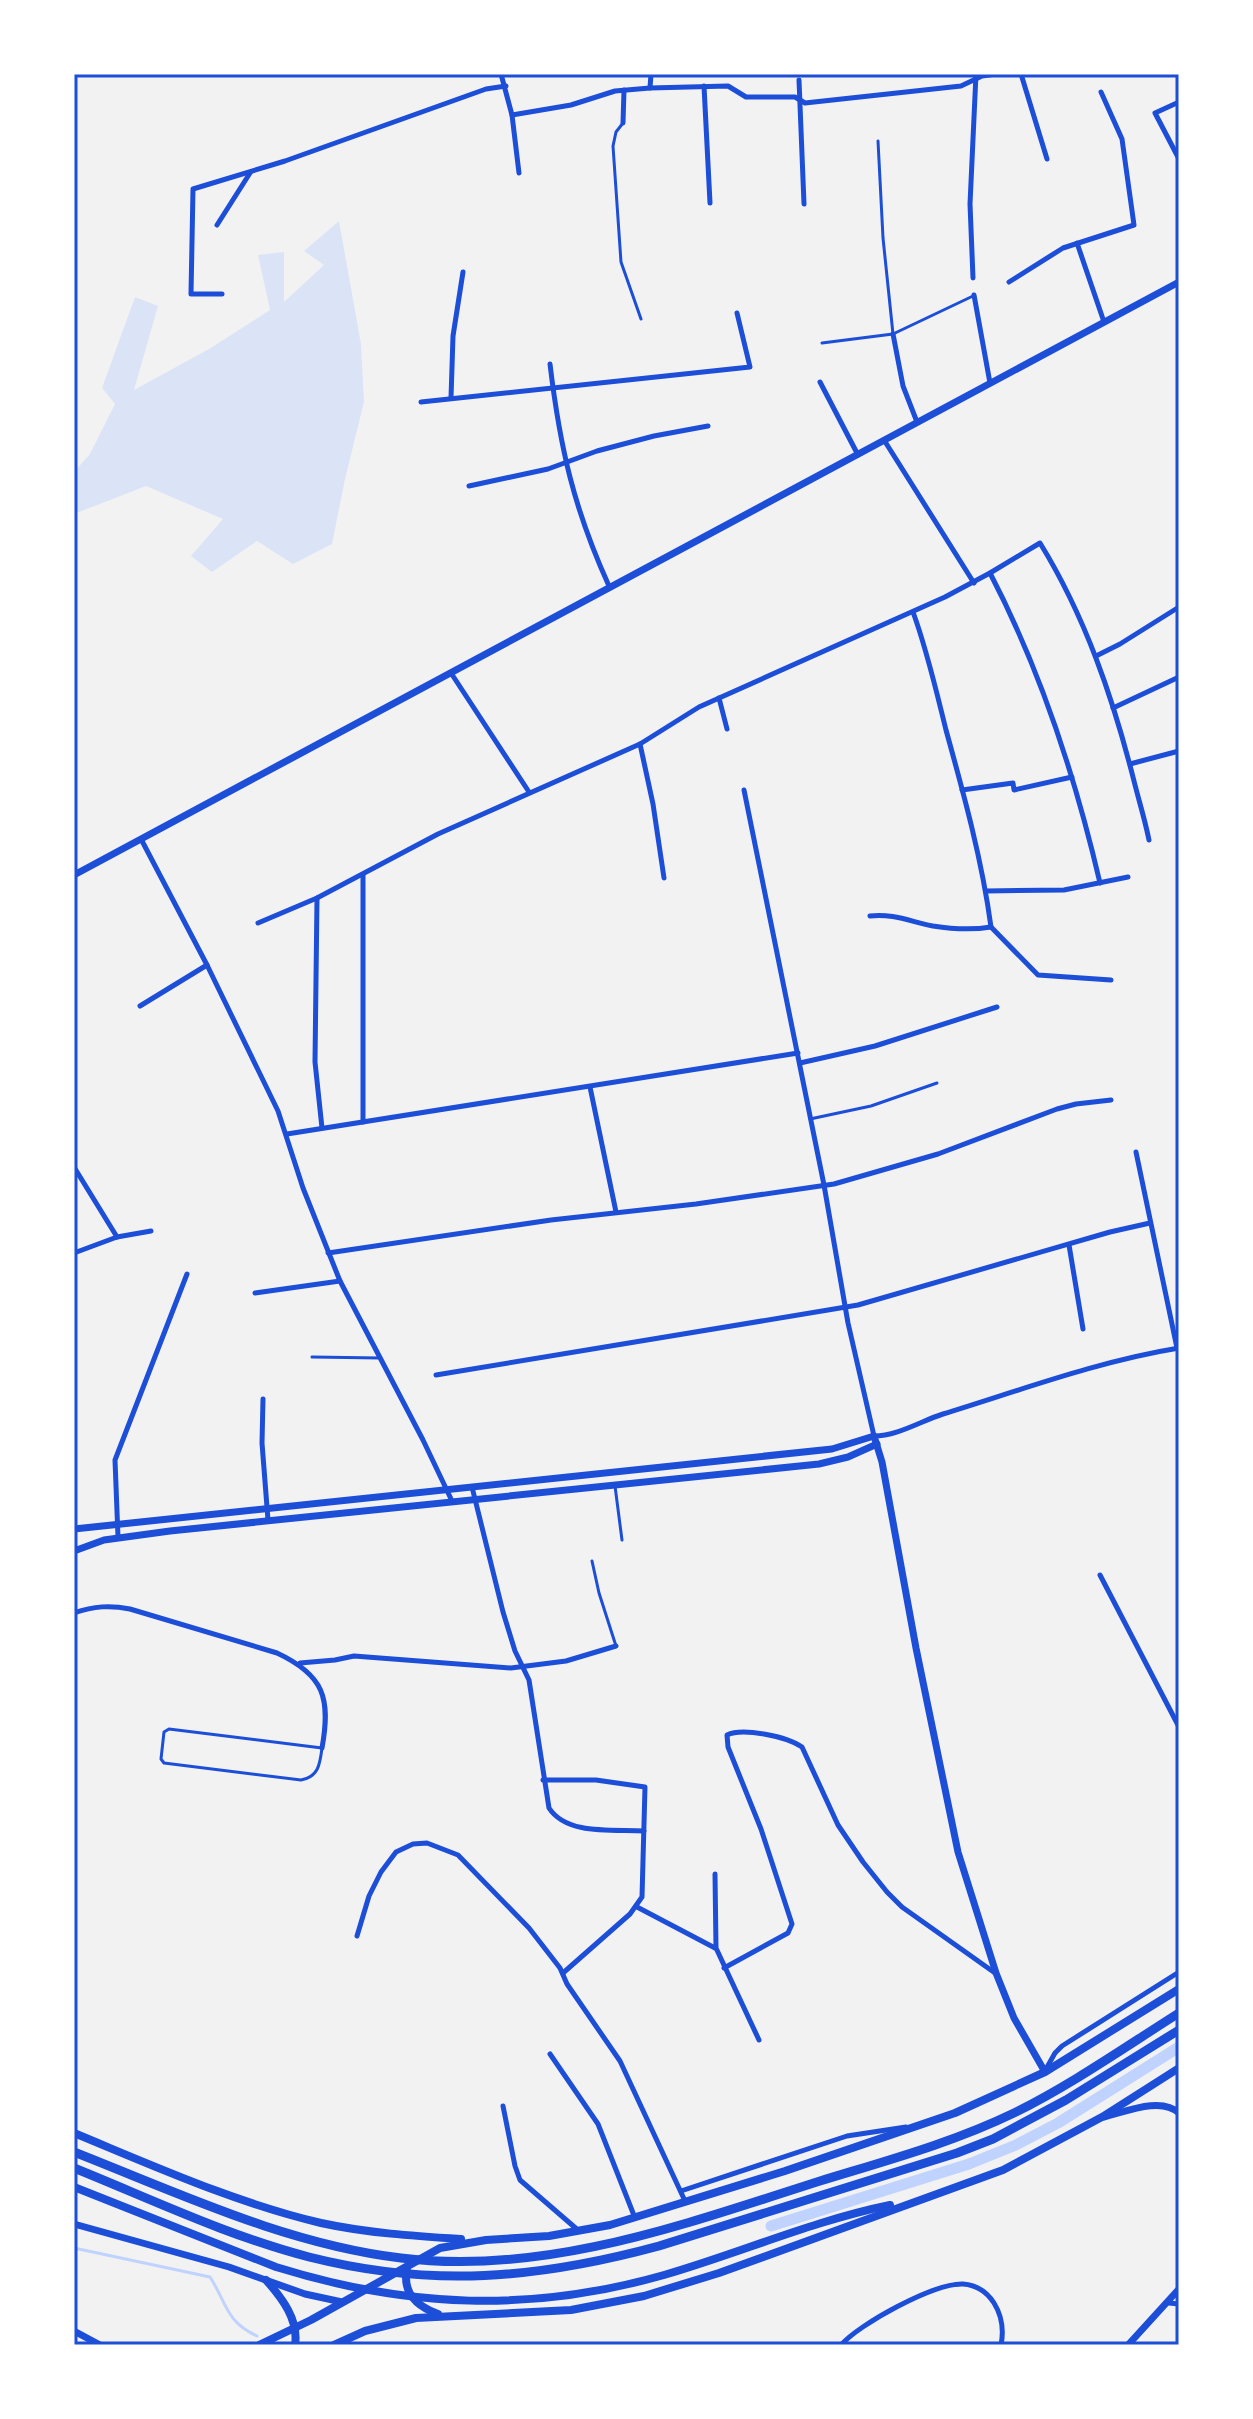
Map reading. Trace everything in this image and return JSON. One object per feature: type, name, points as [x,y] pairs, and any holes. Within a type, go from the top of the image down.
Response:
[{"type":"highway","points":[[74,2152],[264,2227],[312,2241],[402,2258],[463,2262],[563,2254],[607,2244],[953,2139],[1034,2103],[1179,2013]]},
{"type":"highway","points":[[74,2168],[258,2241],[307,2256],[400,2274],[496,2276],[564,2269],[612,2259],[969,2149],[1041,2115],[1179,2030]]},
{"type":"main road","points":[[259,2345],[296,2328],[440,2248],[486,2240],[580,2232],[635,2218],[927,2124],[1045,2072],[1179,1989]]},
{"type":"main road","points":[[334,2345],[395,2322],[584,2308],[644,2296],[731,2269],[1003,2170],[1102,2117],[1179,2068]]},
{"type":"main road","points":[[74,2133],[247,2201],[321,2223],[405,2235],[486,2240]]},
{"type":"main road","points":[[74,2187],[276,2267],[342,2286],[404,2297],[506,2302],[578,2295],[626,2285],[842,2216],[922,2198]]},
{"type":"main road","points":[[409,2264],[405,2282],[408,2292],[427,2310],[444,2316]]},
{"type":"main road","points":[[266,2280],[282,2300],[296,2328],[295,2345]]},
{"type":"street","points":[[501,74],[512,115],[519,173]]},
{"type":"street","points":[[650,88],[651,74]]},
{"type":"street","points":[[512,115],[571,105],[624,90],[728,86],[752,98],[795,97],[805,103],[961,86],[976,77],[996,74]]},
{"type":"street","points":[[1021,74],[1047,159]]},
{"type":"street","points":[[973,278],[970,204],[976,77]]},
{"type":"street","points":[[799,80],[804,204]]},
{"type":"street","points":[[222,294],[191,294],[193,189],[251,172],[486,89],[506,86]]},
{"type":"street","points":[[704,86],[710,203]]},
{"type":"street","points":[[623,123],[624,90]]},
{"type":"street","points":[[1009,282],[1051,254],[1134,225],[1122,139],[1101,92]]},
{"type":"street","points":[[1179,102],[1155,113],[1179,159]]},
{"type":"street","points":[[217,225],[251,172]]},
{"type":"street","points":[[1077,243],[1104,323]]},
{"type":"street","points":[[451,398],[453,336],[463,272]]},
{"type":"street","points":[[74,875],[1179,282]]},
{"type":"street","points":[[974,295],[990,383]]},
{"type":"street","points":[[421,402],[750,367],[737,313]]},
{"type":"street","points":[[893,334],[903,386],[917,422]]},
{"type":"street","points":[[550,364],[565,464],[590,544],[609,586]]},
{"type":"street","points":[[820,382],[858,455]]},
{"type":"street","points":[[469,486],[565,464],[626,444],[708,426]]},
{"type":"street","points":[[884,440],[974,583]]},
{"type":"street","points":[[258,923],[317,898],[438,834],[640,744],[686,714],[719,698],[974,583],[1040,543],[1062,578],[1096,656],[1130,764],[1149,840]]},
{"type":"street","points":[[990,573],[1033,662],[1072,777],[1100,883]]},
{"type":"street","points":[[1096,656],[1179,607]]},
{"type":"street","points":[[913,612],[962,790],[986,891],[991,927],[1038,975],[1111,980]]},
{"type":"street","points":[[451,672],[529,792]]},
{"type":"street","points":[[1113,708],[1179,677]]},
{"type":"street","points":[[719,698],[727,729]]},
{"type":"street","points":[[640,744],[664,878]]},
{"type":"street","points":[[1130,764],[1179,751]]},
{"type":"street","points":[[962,790],[1013,783],[1014,790],[1072,777]]},
{"type":"street","points":[[744,790],[824,1185],[845,1307],[876,1440],[958,1852],[996,1973],[1014,2018],[1045,2072]]},
{"type":"street","points":[[141,839],[207,965],[287,1134],[303,1188],[340,1281],[452,1501]]},
{"type":"street","points":[[363,875],[363,1122]]},
{"type":"street","points":[[986,891],[1048,891],[1128,877]]},
{"type":"street","points":[[317,898],[315,1062],[322,1128]]},
{"type":"street","points":[[870,916],[888,915],[933,926],[991,927]]},
{"type":"street","points":[[140,1006],[207,965]]},
{"type":"street","points":[[800,1063],[866,1049],[997,1007]]},
{"type":"street","points":[[287,1134],[798,1053]]},
{"type":"street","points":[[590,1087],[616,1212]]},
{"type":"street","points":[[328,1253],[824,1185],[938,1154],[1057,1109],[1111,1100]]},
{"type":"street","points":[[74,1551],[93,1542],[118,1537],[834,1461],[929,1418],[1122,1360],[1178,1348],[1136,1152]]},
{"type":"street","points":[[74,1167],[117,1237]]},
{"type":"street","points":[[436,1375],[845,1307],[1150,1223]]},
{"type":"street","points":[[74,1253],[117,1237],[151,1231]]},
{"type":"street","points":[[1069,1245],[1083,1329]]},
{"type":"street","points":[[118,1537],[115,1460],[187,1274]]},
{"type":"street","points":[[255,1293],[340,1281]]},
{"type":"street","points":[[263,1399],[262,1443],[268,1520]]},
{"type":"street","points":[[74,1529],[832,1449],[876,1440]]},
{"type":"street","points":[[832,1449],[834,1461]]},
{"type":"street","points":[[472,1486],[507,1625],[529,1680],[549,1808],[558,1819],[581,1827],[644,1831]]},
{"type":"street","points":[[1100,1575],[1179,1727]]},
{"type":"street","points":[[74,1613],[103,1606],[130,1609],[277,1653],[299,1663],[316,1679],[324,1695],[326,1714],[322,1748]]},
{"type":"street","points":[[299,1663],[354,1656],[502,1668],[566,1661],[616,1646]]},
{"type":"street","points":[[724,1968],[788,1933],[792,1924],[761,1829],[732,1757],[727,1735],[736,1732],[772,1736],[802,1747],[849,1843],[887,1892],[902,1907],[996,1973]]},
{"type":"street","points":[[543,1780],[596,1780],[645,1787],[642,1897],[637,1907],[563,1973]]},
{"type":"street","points":[[357,1936],[369,1896],[389,1859],[404,1847],[427,1843],[458,1855],[529,1928],[563,1973],[620,2061],[686,2203]]},
{"type":"street","points":[[715,1874],[716,1948],[759,2040]]},
{"type":"street","points":[[637,1907],[716,1948]]},
{"type":"street","points":[[1045,2072],[1062,2046],[1179,1972]]},
{"type":"street","points":[[550,2054],[598,2124],[635,2218]]},
{"type":"street","points":[[1102,2117],[1157,2105],[1172,2107],[1179,2113]]},
{"type":"street","points":[[503,2106],[520,2180],[580,2232]]},
{"type":"street","points":[[681,2191],[847,2136],[927,2124]]},
{"type":"street","points":[[74,2224],[342,2302]]},
{"type":"street","points":[[841,2345],[869,2321],[932,2291],[965,2284],[982,2290],[996,2307],[1003,2330],[1001,2345]]},
{"type":"street","points":[[1128,2345],[1179,2289]]},
{"type":"street","points":[[1169,2303],[1179,2304]]},
{"type":"street","points":[[74,2331],[97,2344]]},
{"type":"lane","points":[[623,123],[616,132],[613,146],[621,262],[641,319]]},
{"type":"lane","points":[[878,141],[883,238],[893,334]]},
{"type":"lane","points":[[822,343],[893,334],[974,295]]},
{"type":"lane","points":[[810,1119],[871,1106],[937,1083]]},
{"type":"lane","points":[[312,1357],[380,1358]]},
{"type":"lane","points":[[615,1486],[622,1540]]},
{"type":"lane","points":[[592,1561],[616,1646]]},
{"type":"lane","points":[[169,1729],[322,1748],[316,1773],[301,1780],[164,1763],[161,1759],[164,1732],[169,1729]]},
{"type":"shaded area","points":[[339,221],[361,344],[364,402],[332,544],[293,564],[257,541],[212,572],[191,556],[223,519],[146,486],[74,514],[74,472],[90,454],[115,404],[102,388],[135,297],[158,306],[134,390],[209,349],[270,310],[258,255],[284,252],[284,302],[324,265],[304,251]]},
{"type":"waterway","points":[[771,2226],[969,2164],[1016,2145],[1058,2123],[1179,2047]]},
{"type":"waterway","points":[[74,2248],[210,2277],[233,2318],[257,2336]]}]
